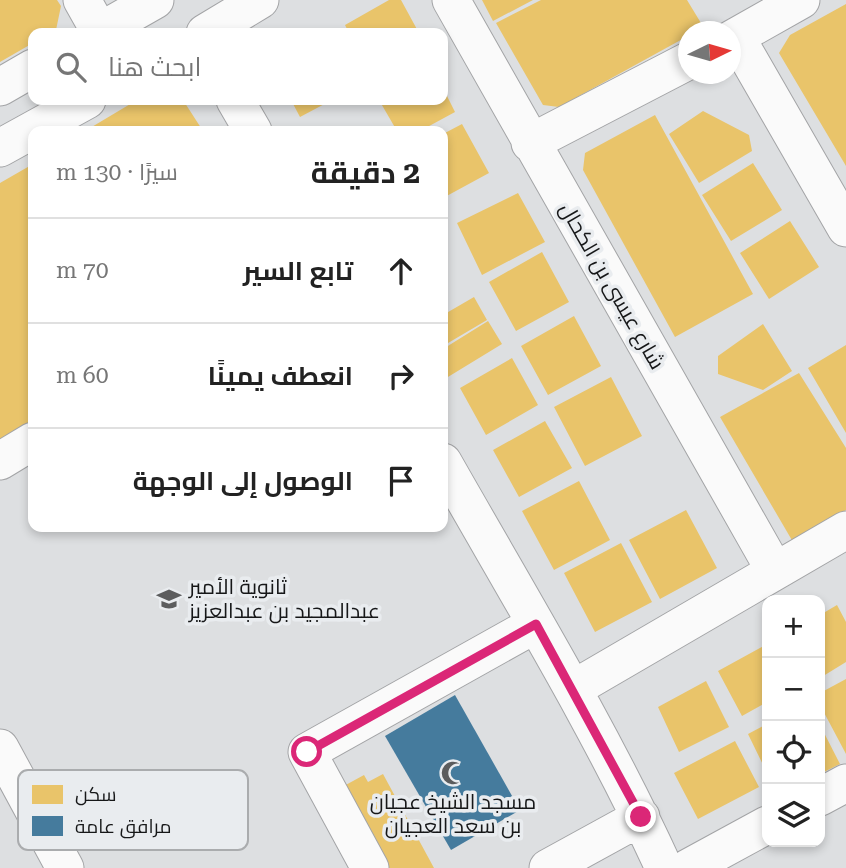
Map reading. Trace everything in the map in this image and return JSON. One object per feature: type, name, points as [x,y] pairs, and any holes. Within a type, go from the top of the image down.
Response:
[{"type":"street","points":[[82,0],[97,28]]},
{"type":"street","points":[[106,28],[155,0]]},
{"type":"street","points":[[213,28],[260,0]]},
{"type":"street","name":"شارع عيسى بن الكحال","points":[[451,0],[775,571]]},
{"type":"street","points":[[741,34],[801,0]]},
{"type":"street","points":[[741,51],[846,228]]},
{"type":"street","points":[[530,143],[678,66]]},
{"type":"street","points":[[0,87],[28,71]]},
{"type":"street","points":[[40,126],[78,105]]},
{"type":"street","points":[[238,105],[250,126]]},
{"type":"street","points":[[0,148],[28,133]]},
{"type":"street","points":[[0,461],[28,444]]},
{"type":"street","points":[[448,471],[573,690],[641,817],[664,868]]},
{"type":"street","points":[[573,690],[846,530]]},
{"type":"street","points":[[370,868],[307,752],[536,624]]},
{"type":"street","points":[[0,748],[18,781]]},
{"type":"street","points":[[825,794],[846,783]]},
{"type":"street","points":[[548,868],[641,817]]},
{"type":"street","points":[[688,868],[762,828]]},
{"type":"street","points":[[55,850],[65,868]]},
{"type":"building: سكن","points":[[0,0],[57,0],[61,6],[56,28],[28,28],[28,46],[0,62]]},
{"type":"building: سكن","points":[[389,0],[401,0],[416,28],[346,28],[345,25]]},
{"type":"building: سكن","points":[[482,0],[533,0],[493,21]]},
{"type":"building: سكن","points":[[541,0],[687,0],[700,21],[678,21],[678,42],[559,107],[543,105],[496,23]]},
{"type":"building: سكن","points":[[846,4],[846,166],[779,53],[790,35]]},
{"type":"building: سكن","points":[[448,98],[455,112],[429,126],[394,126],[382,105],[448,105]]},
{"type":"building: سكن","points":[[129,105],[186,105],[200,126],[93,126]]},
{"type":"building: سكن","points":[[294,105],[323,105],[300,117]]},
{"type":"building: سكن","points":[[703,111],[749,135],[752,151],[699,183],[669,134]]},
{"type":"building: سكن","points":[[655,115],[753,294],[675,337],[583,170],[585,153]]},
{"type":"building: سكن","points":[[462,124],[489,173],[448,195],[448,131]]},
{"type":"building: سكن","points":[[753,163],[782,210],[731,241],[702,195]]},
{"type":"building: سكن","points":[[28,167],[28,426],[0,443],[0,183]]},
{"type":"building: سكن","points":[[518,193],[545,242],[482,275],[457,223]]},
{"type":"building: سكن","points":[[790,221],[819,267],[769,299],[740,253]]},
{"type":"building: سكن","points":[[542,252],[569,302],[516,331],[489,282]]},
{"type":"building: سكن","points":[[474,297],[487,320],[448,343],[448,312]]},
{"type":"building: سكن","points":[[574,316],[601,366],[548,395],[521,346]]},
{"type":"building: سكن","points":[[488,321],[502,344],[448,377],[448,346]]},
{"type":"building: سكن","points":[[763,324],[792,371],[763,390],[718,374],[718,356]]},
{"type":"building: سكن","points":[[846,345],[846,433],[808,368]]},
{"type":"building: سكن","points":[[512,358],[538,405],[486,435],[460,388]]},
{"type":"building: سكن","points":[[799,373],[846,448],[846,510],[793,542],[720,417]]},
{"type":"building: سكن","points":[[611,377],[642,436],[585,466],[554,407]]},
{"type":"building: سكن","points":[[545,421],[572,468],[519,497],[493,450]]},
{"type":"building: سكن","points":[[579,481],[610,540],[554,570],[522,511]]},
{"type":"building: سكن","points":[[686,510],[717,568],[660,599],[629,540]]},
{"type":"building: سكن","points":[[621,543],[652,602],[595,632],[564,573]]},
{"type":"building: سكن","points":[[837,605],[846,622],[846,662],[825,675],[825,658],[825,612]]},
{"type":"building: سكن","points":[[762,647],[762,705],[742,716],[718,671]]},
{"type":"building: سكن","points":[[846,679],[846,754],[825,714],[825,690]]},
{"type":"building: سكن","points":[[706,681],[729,727],[679,752],[658,707]]},
{"type":"building: سكن","points":[[762,727],[762,763],[748,734]]},
{"type":"building: سكن","points":[[825,735],[840,764],[825,772]]},
{"type":"building: سكن","points":[[735,741],[759,787],[698,819],[674,773]]},
{"type":"building: سكن","points":[[383,774],[434,868],[385,868],[342,787],[364,775],[368,782]]},
{"type":"building: مرافق عامة","name":"مسجد الشيخ عجيان بن سعد العجيان","points":[[455,695],[520,810],[451,850],[385,736]]},
{"type":"place","name":"ثانوية الأمير عبدالمجيد بن عبدالعزيز","points":[[169,599]]},
{"type":"place","name":"مسجد الشيخ عجيان بن سعد العجيان","points":[[453,773]]},
{"type":"route","points":[[307,752],[536,624],[641,817]]}]
